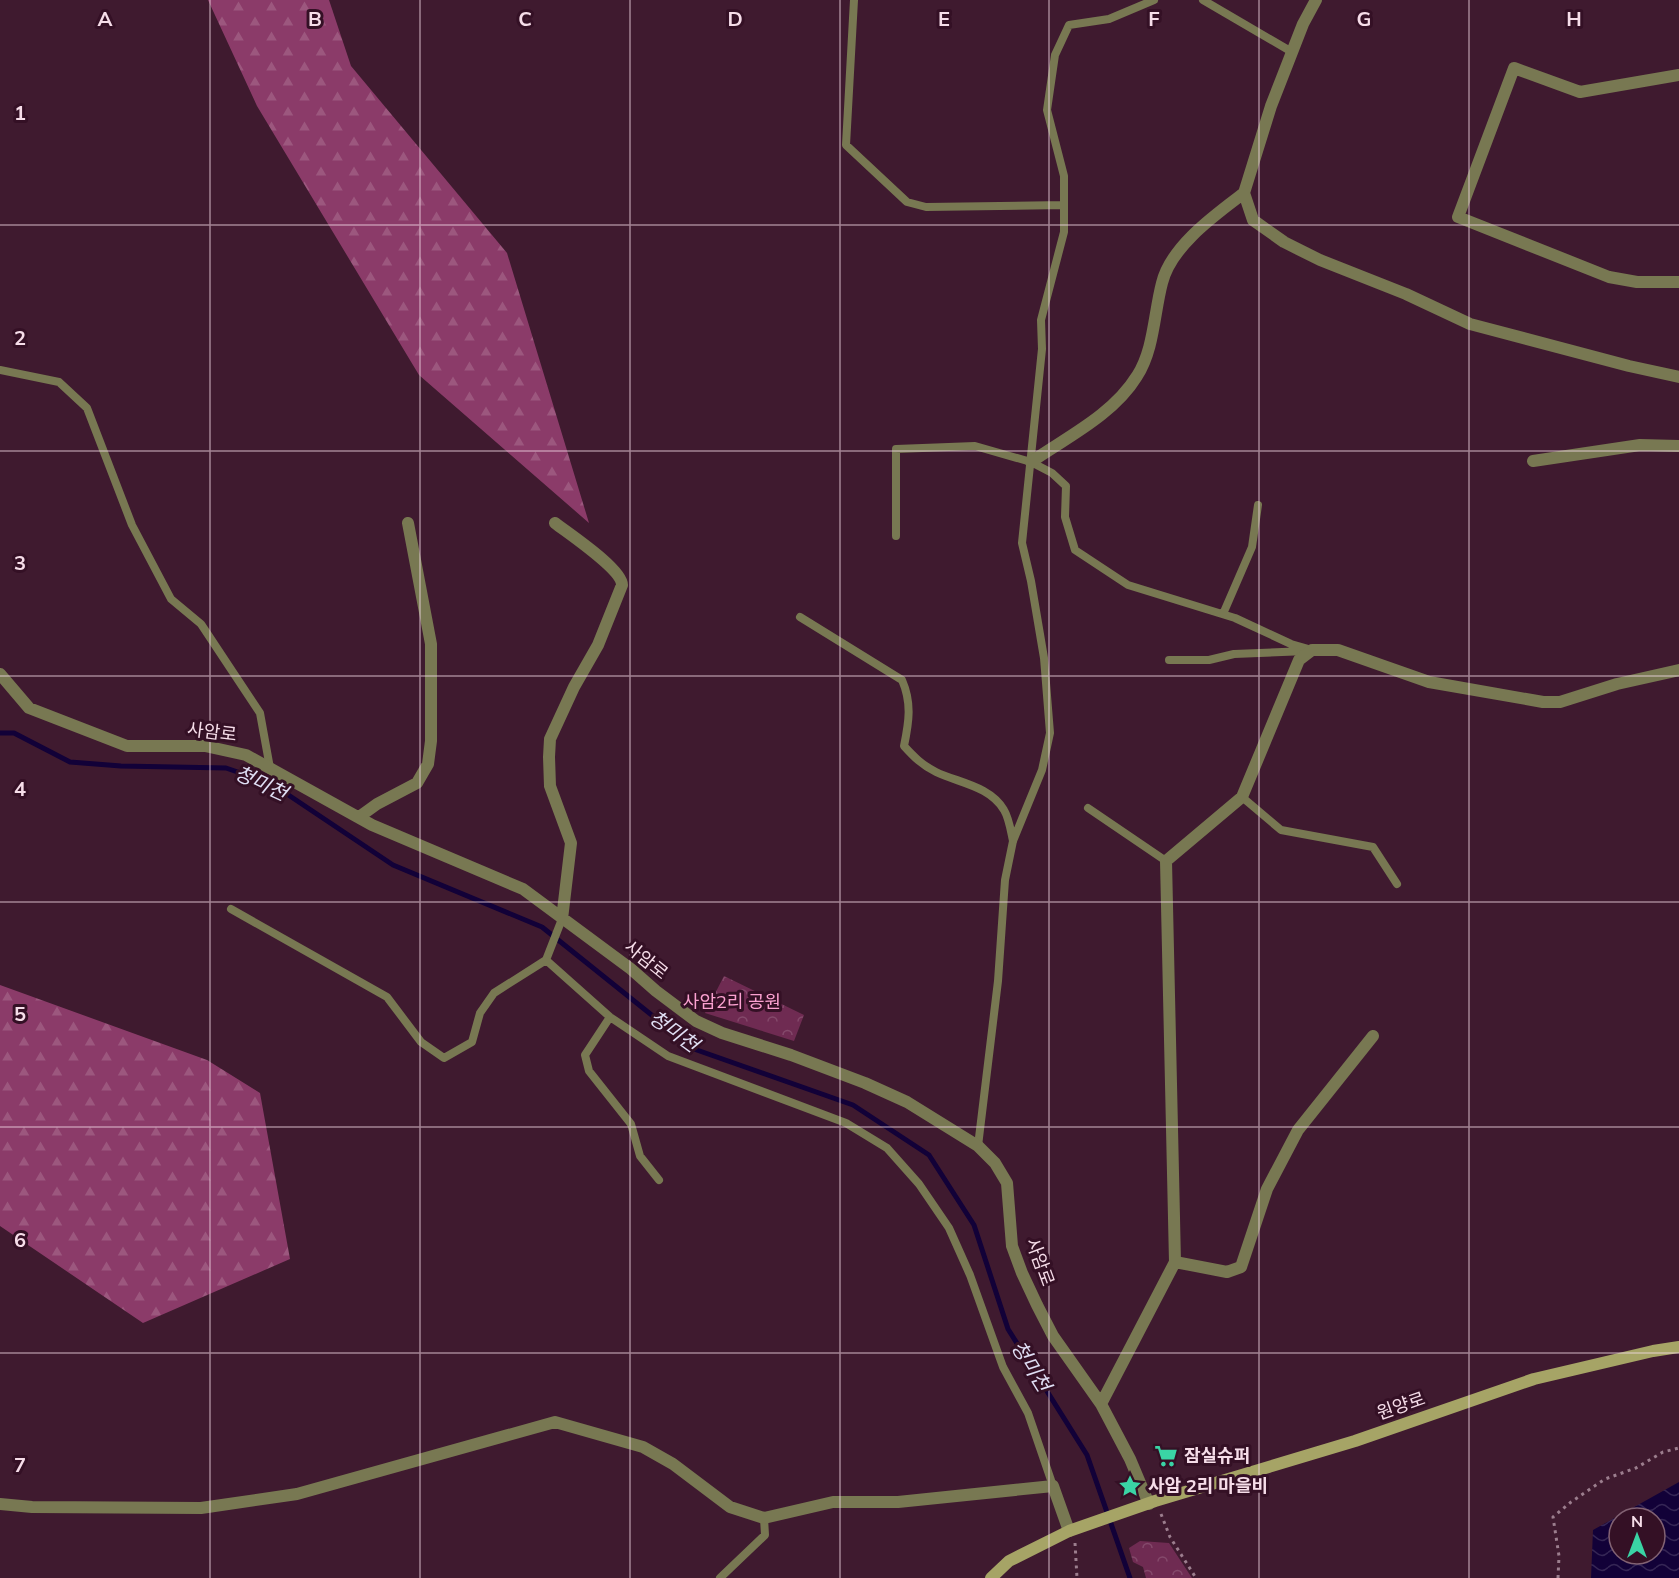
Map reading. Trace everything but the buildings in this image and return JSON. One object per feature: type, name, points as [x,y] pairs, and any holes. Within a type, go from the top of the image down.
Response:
[{"type":"main road","name":"원양로","points":[[1071,1530],[1355,1441],[1534,1379],[1679,1347]]},
{"type":"main road","points":[[991,1578],[1009,1561],[1071,1530]]},
{"type":"street","points":[[1031,462],[1111,408],[1138,376],[1147,354],[1162,280],[1177,252],[1219,212],[1244,193],[1271,106],[1303,24],[1316,0]]},
{"type":"street","points":[[1679,75],[1580,92],[1514,68],[1458,217],[1609,277],[1637,282],[1679,282]]},
{"type":"street","points":[[1244,193],[1254,220],[1284,242],[1320,260],[1406,294],[1470,324],[1679,377]]},
{"type":"street","points":[[1533,460],[1641,445],[1679,446]]},
{"type":"street","points":[[359,818],[377,804],[417,783],[428,764],[430,752],[431,644],[408,523]]},
{"type":"street","points":[[555,523],[613,568],[622,580],[598,645],[574,687],[550,739],[550,786],[572,843],[562,919]]},
{"type":"street","points":[[1101,1404],[1175,1262],[1166,861],[1242,797],[1299,660],[1312,650],[1338,650],[1429,682],[1543,702],[1560,702],[1617,684],[1679,670]]},
{"type":"street","name":"사암로","points":[[0,674],[29,708],[127,746],[205,746],[246,755],[383,830],[523,889],[632,969],[656,991],[696,1021],[722,1033],[791,1055],[865,1083],[907,1102],[978,1146],[995,1162],[1007,1182],[1012,1246],[1022,1273],[1053,1336],[1101,1404],[1130,1459],[1148,1504]]},
{"type":"street","points":[[1175,1262],[1227,1272],[1241,1267],[1267,1189],[1298,1130],[1373,1036]]},
{"type":"street","points":[[0,1504],[32,1507],[212,1507],[297,1494],[555,1422],[643,1447],[674,1464],[730,1507],[764,1518],[833,1502],[898,1502],[1053,1486],[1071,1530]]},
{"type":"lane","points":[[854,0],[846,145],[907,202],[926,207],[1064,205]]},
{"type":"lane","points":[[978,1146],[998,981],[1005,880],[1013,841],[1042,770],[1050,733],[1044,658],[1022,543],[1042,350],[1041,320],[1064,232],[1064,176],[1047,110],[1055,56],[1069,25],[1109,19],[1154,0]]},
{"type":"lane","points":[[1203,0],[1293,52]]},
{"type":"lane","points":[[0,370],[59,382],[87,408],[132,525],[171,599],[201,624],[260,713],[270,768]]},
{"type":"lane","points":[[896,536],[896,449],[975,446],[1031,462],[1052,473],[1066,486],[1065,518],[1075,550],[1128,585],[1223,614],[1291,644],[1312,650]]},
{"type":"lane","points":[[1223,614],[1252,547],[1258,505]]},
{"type":"lane","points":[[800,617],[902,680],[907,692],[910,717],[904,746],[917,761],[988,794],[1005,810],[1013,841]]},
{"type":"lane","points":[[1169,660],[1209,660],[1234,654],[1312,650]]},
{"type":"lane","points":[[1242,797],[1281,830],[1373,847],[1397,884]]},
{"type":"lane","points":[[1088,808],[1166,861]]},
{"type":"lane","points":[[231,909],[387,997],[421,1042],[444,1058],[472,1042],[480,1013],[494,993],[546,960],[562,919]]},
{"type":"lane","points":[[546,960],[610,1017],[668,1056],[846,1123],[887,1148],[919,1184],[949,1228],[974,1285],[1003,1367],[1028,1413],[1053,1486]]},
{"type":"lane","points":[[610,1017],[585,1055],[589,1071],[631,1124],[640,1156],[658,1180]]},
{"type":"lane","points":[[720,1578],[765,1535],[764,1518]]},
{"type":"path","points":[[1558,1578],[1559,1556],[1553,1517],[1605,1479],[1636,1468],[1664,1452],[1679,1448]]},
{"type":"path","points":[[1148,1504],[1196,1578]]},
{"type":"path","points":[[1071,1530],[1077,1578]]},
{"type":"green space","points":[[208,0],[329,0],[351,66],[507,253],[589,523],[419,375],[257,106]]},
{"type":"green space","name":"사암2리 공원","points":[[724,976],[804,1015],[794,1041],[705,1013]]},
{"type":"green space","points":[[0,985],[207,1060],[260,1093],[290,1259],[143,1323],[0,1226]]},
{"type":"green space","points":[[1140,1541],[1169,1543],[1192,1578],[1146,1578],[1143,1567],[1133,1562],[1129,1548]]},
{"type":"water","points":[[1679,1482],[1679,1578],[1591,1578],[1593,1530],[1607,1522],[1607,1566],[1667,1566],[1667,1506],[1636,1506]]},
{"type":"waterway","name":"청미천","points":[[0,733],[14,733],[70,762],[121,766],[226,768],[272,784],[393,865],[542,927],[694,1049],[853,1105],[929,1155],[974,1225],[1008,1329],[1087,1455],[1130,1578]]},
{"type":"place","name":"잠실슈퍼","points":[[1166,1456]]},
{"type":"place","name":"사암 2리 마을비","points":[[1130,1486]]}]
